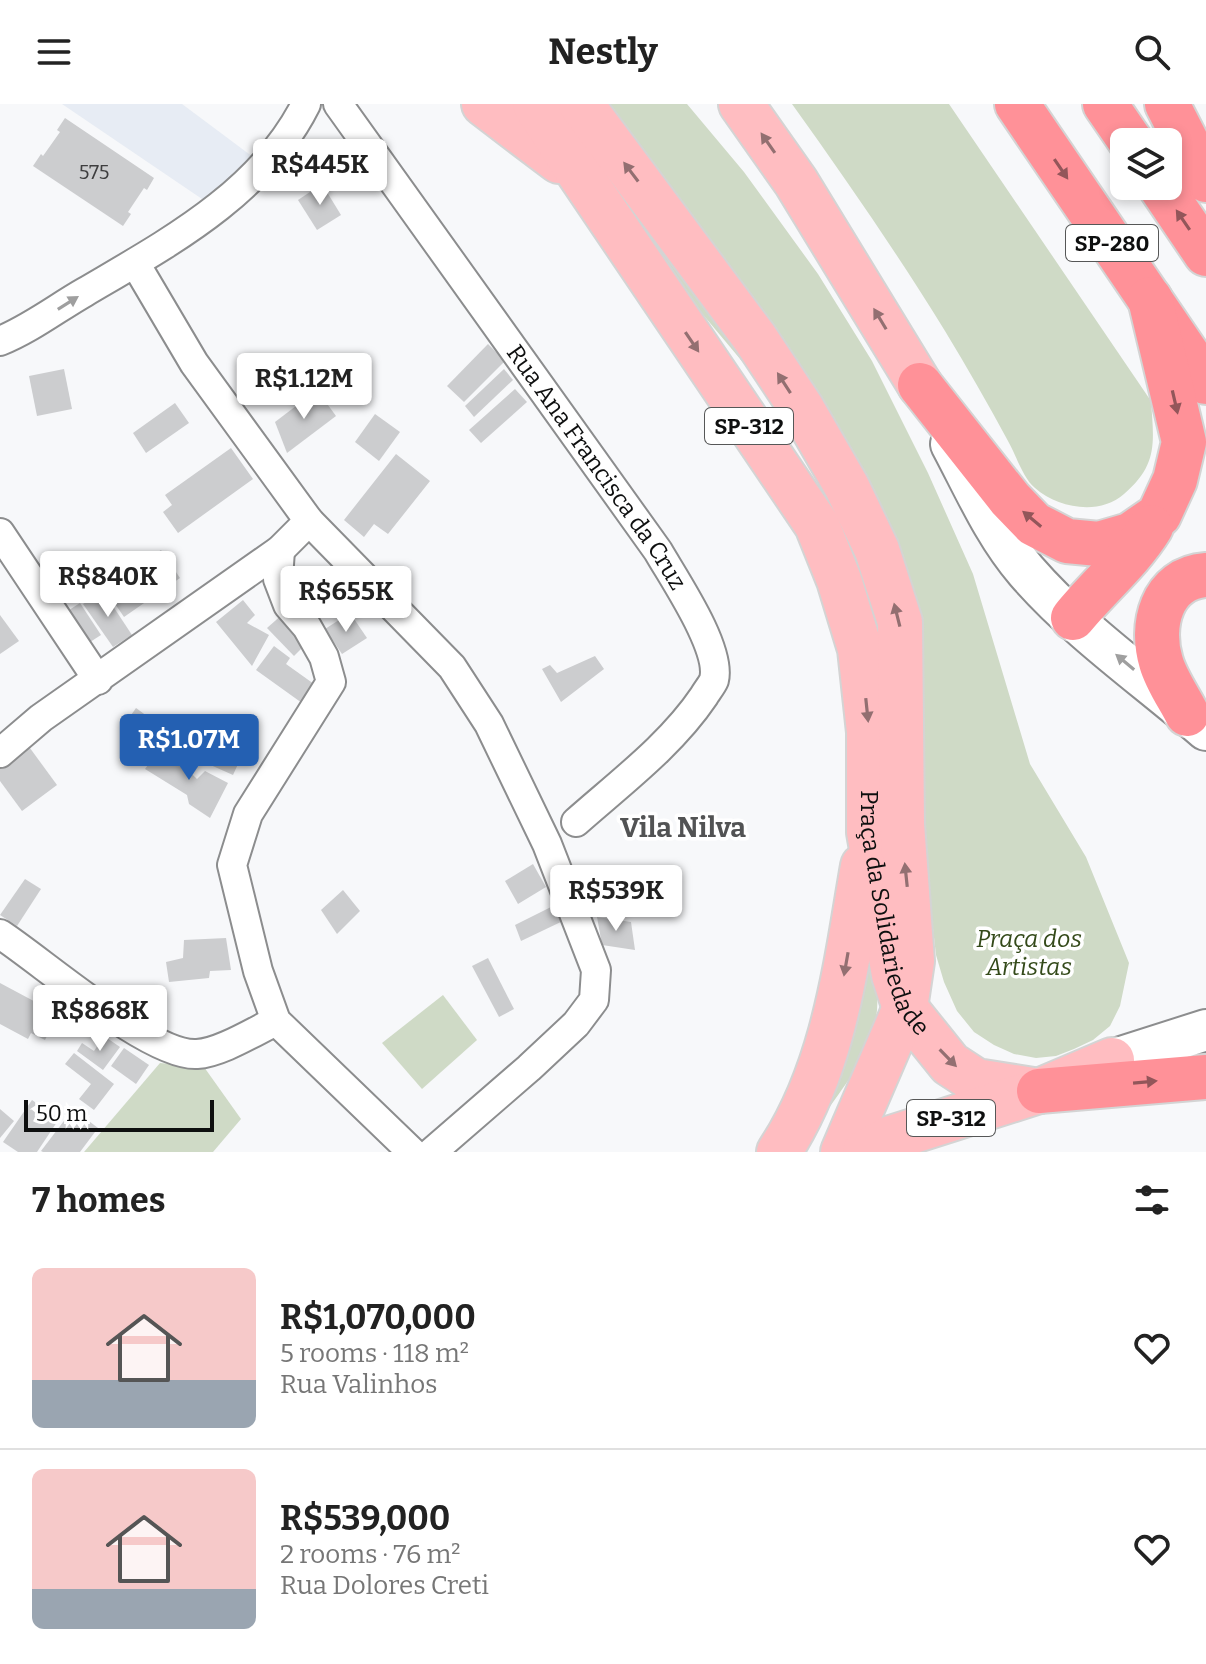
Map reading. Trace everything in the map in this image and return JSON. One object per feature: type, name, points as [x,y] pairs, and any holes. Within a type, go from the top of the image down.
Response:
[{"type":"highway","name":"SP-280","points":[[1017,104],[1206,382]]},
{"type":"highway","points":[[1105,104],[1121,128]]},
{"type":"highway","points":[[1167,104],[1206,180]]},
{"type":"highway","name":"SP-280","points":[[1169,200],[1206,254]]},
{"type":"highway","points":[[1073,618],[1096,589],[1140,544],[1159,515],[1175,480],[1184,442],[1150,299]]},
{"type":"highway","points":[[920,385],[1010,499],[1034,524],[1067,541],[1099,544],[1130,535],[1159,515]]},
{"type":"highway","points":[[1197,722],[1161,664],[1156,626],[1169,592],[1183,580],[1206,575]]},
{"type":"highway","points":[[1039,1091],[1206,1077]]},
{"type":"main road","points":[[484,104],[543,150],[579,173]]},
{"type":"main road","name":"SP-312","points":[[535,104],[579,173]]},
{"type":"main road","points":[[581,104],[755,338],[802,409],[847,487],[877,550],[900,622],[902,824],[912,961],[905,1008],[843,1152]]},
{"type":"main road","points":[[741,104],[796,182],[920,385],[998,533],[1026,571],[1073,618],[1197,722]]},
{"type":"main road","name":"Praça da Solidariedade","points":[[579,173],[817,525],[839,580],[860,649],[869,732],[869,832],[894,975],[905,1008],[950,1064],[976,1081],[1039,1091]]},
{"type":"main road","points":[[779,1152],[793,1130],[818,1075],[839,1004],[869,832]]},
{"type":"main road","points":[[1112,1060],[1206,1030]]},
{"type":"main road","name":"SP-312","points":[[865,1152],[891,1138],[1039,1091],[1112,1060]]},
{"type":"street","points":[[0,341],[135,263],[243,187],[275,154],[306,104]]},
{"type":"street","name":"Rua Ana Francisca da Cruz","points":[[338,104],[658,551],[697,617],[711,652],[714,680],[694,711],[639,767],[576,822]]},
{"type":"street","points":[[135,263],[194,363],[309,521],[452,667],[489,724],[547,844],[596,970],[594,1000],[576,1024],[432,1152]]},
{"type":"street","points":[[0,753],[41,718],[280,550],[309,521]]},
{"type":"street","points":[[0,533],[98,680]]},
{"type":"street","points":[[280,550],[278,579],[288,605],[307,627],[324,657],[331,682],[248,814],[232,865],[258,971],[276,1021],[412,1152]]},
{"type":"street","points":[[3,943],[145,1038],[175,1051],[198,1054],[276,1021]]},
{"type":"shaded area","points":[[62,104],[182,104],[253,157],[234,178],[205,201]]},
{"type":"green space","name":"Praça dos Artistas","points":[[560,104],[687,104],[744,172],[818,274],[872,361],[928,473],[973,574],[1030,764],[1086,857],[1129,963],[1120,1006],[1110,1026],[1093,1040],[1056,1056],[1036,1058],[1014,1054],[974,1032],[957,1011],[936,955],[926,867],[873,566],[782,409],[653,255]]},
{"type":"green space","points":[[792,104],[949,104],[1151,401],[1153,441],[1148,463],[1124,494],[1103,505],[1079,507],[1044,495],[1031,484],[927,302]]},
{"type":"green space","points":[[866,939],[877,995],[873,1030],[860,1062],[821,1119]]},
{"type":"green space","points":[[443,995],[477,1040],[422,1089],[382,1043]]},
{"type":"green space","points":[[160,1063],[204,1067],[241,1119],[213,1152],[84,1152]]},
{"type":"building","points":[[65,118],[154,178],[128,212],[131,214],[123,226],[33,166],[60,132],[57,130]]},
{"type":"building","points":[[322,184],[341,215],[317,230],[298,200]]},
{"type":"building","points":[[488,344],[505,361],[464,402],[447,386]]},
{"type":"building","points":[[64,369],[72,409],[37,416],[29,376]]},
{"type":"building","points":[[504,369],[513,380],[474,417],[465,406]]},
{"type":"building","points":[[515,389],[527,402],[481,443],[469,430]]},
{"type":"building","points":[[317,390],[336,416],[287,453],[275,422]]},
{"type":"building","points":[[175,403],[189,423],[146,453],[133,433]]},
{"type":"building","points":[[375,414],[400,432],[379,461],[355,442]]},
{"type":"building","points":[[231,448],[253,479],[178,533],[163,512],[172,505],[165,495]]},
{"type":"building","points":[[396,454],[430,481],[388,534],[374,524],[364,537],[344,520]]},
{"type":"building","points":[[161,550],[180,578],[124,617],[105,589]]},
{"type":"building","points":[[103,591],[132,635],[113,647],[83,604]]},
{"type":"building","points":[[243,600],[255,615],[247,623],[269,635],[252,666],[216,622]]},
{"type":"building","points":[[80,603],[101,635],[87,644],[66,612]]},
{"type":"building","points":[[284,613],[309,641],[294,656],[267,628]]},
{"type":"building","points":[[350,613],[367,638],[342,654],[325,629]]},
{"type":"building","points":[[0,615],[19,641],[0,654]]},
{"type":"building","points":[[274,646],[290,658],[286,664],[314,684],[302,703],[256,670]]},
{"type":"building","points":[[595,656],[604,669],[561,702],[542,669],[550,665],[557,673]]},
{"type":"building","points":[[136,708],[162,727],[146,749],[120,731]]},
{"type":"building","points":[[188,716],[204,732],[187,750],[171,734]]},
{"type":"building","points":[[223,737],[245,749],[233,775],[188,755],[200,742],[214,751]]},
{"type":"building","points":[[27,744],[57,785],[22,811],[0,781],[0,764]]},
{"type":"building","points":[[163,746],[197,779],[205,771],[228,783],[210,818],[189,804],[187,795],[145,769]]},
{"type":"building","points":[[533,864],[546,887],[518,904],[505,881]]},
{"type":"building","points":[[25,879],[41,889],[17,926],[0,915]]},
{"type":"building","points":[[343,890],[360,911],[337,934],[321,910]]},
{"type":"building","points":[[557,904],[565,920],[521,941],[515,925]]},
{"type":"building","points":[[597,917],[631,922],[635,950],[602,945]]},
{"type":"building","points":[[226,938],[231,970],[210,971],[209,978],[169,982],[166,962],[183,958],[184,940]]},
{"type":"building","points":[[488,958],[514,1009],[499,1017],[472,966]]},
{"type":"building","points":[[0,983],[58,1014],[45,1040],[31,1033],[28,1039],[0,1024]]},
{"type":"building","points":[[104,1036],[120,1047],[103,1070],[77,1051],[82,1043],[94,1051]]},
{"type":"building","points":[[124,1048],[149,1065],[136,1084],[111,1066]]},
{"type":"building","points":[[74,1053],[114,1084],[94,1110],[79,1099],[91,1084],[65,1064]]},
{"type":"building","points":[[32,1100],[59,1119],[37,1152],[18,1152],[3,1142]]},
{"type":"building","points":[[0,1109],[14,1121],[0,1138]]},
{"type":"building","points":[[73,1109],[98,1128],[80,1152],[41,1151]]},
{"type":"district","name":"Vila Nilva","points":[[683,827]]}]
